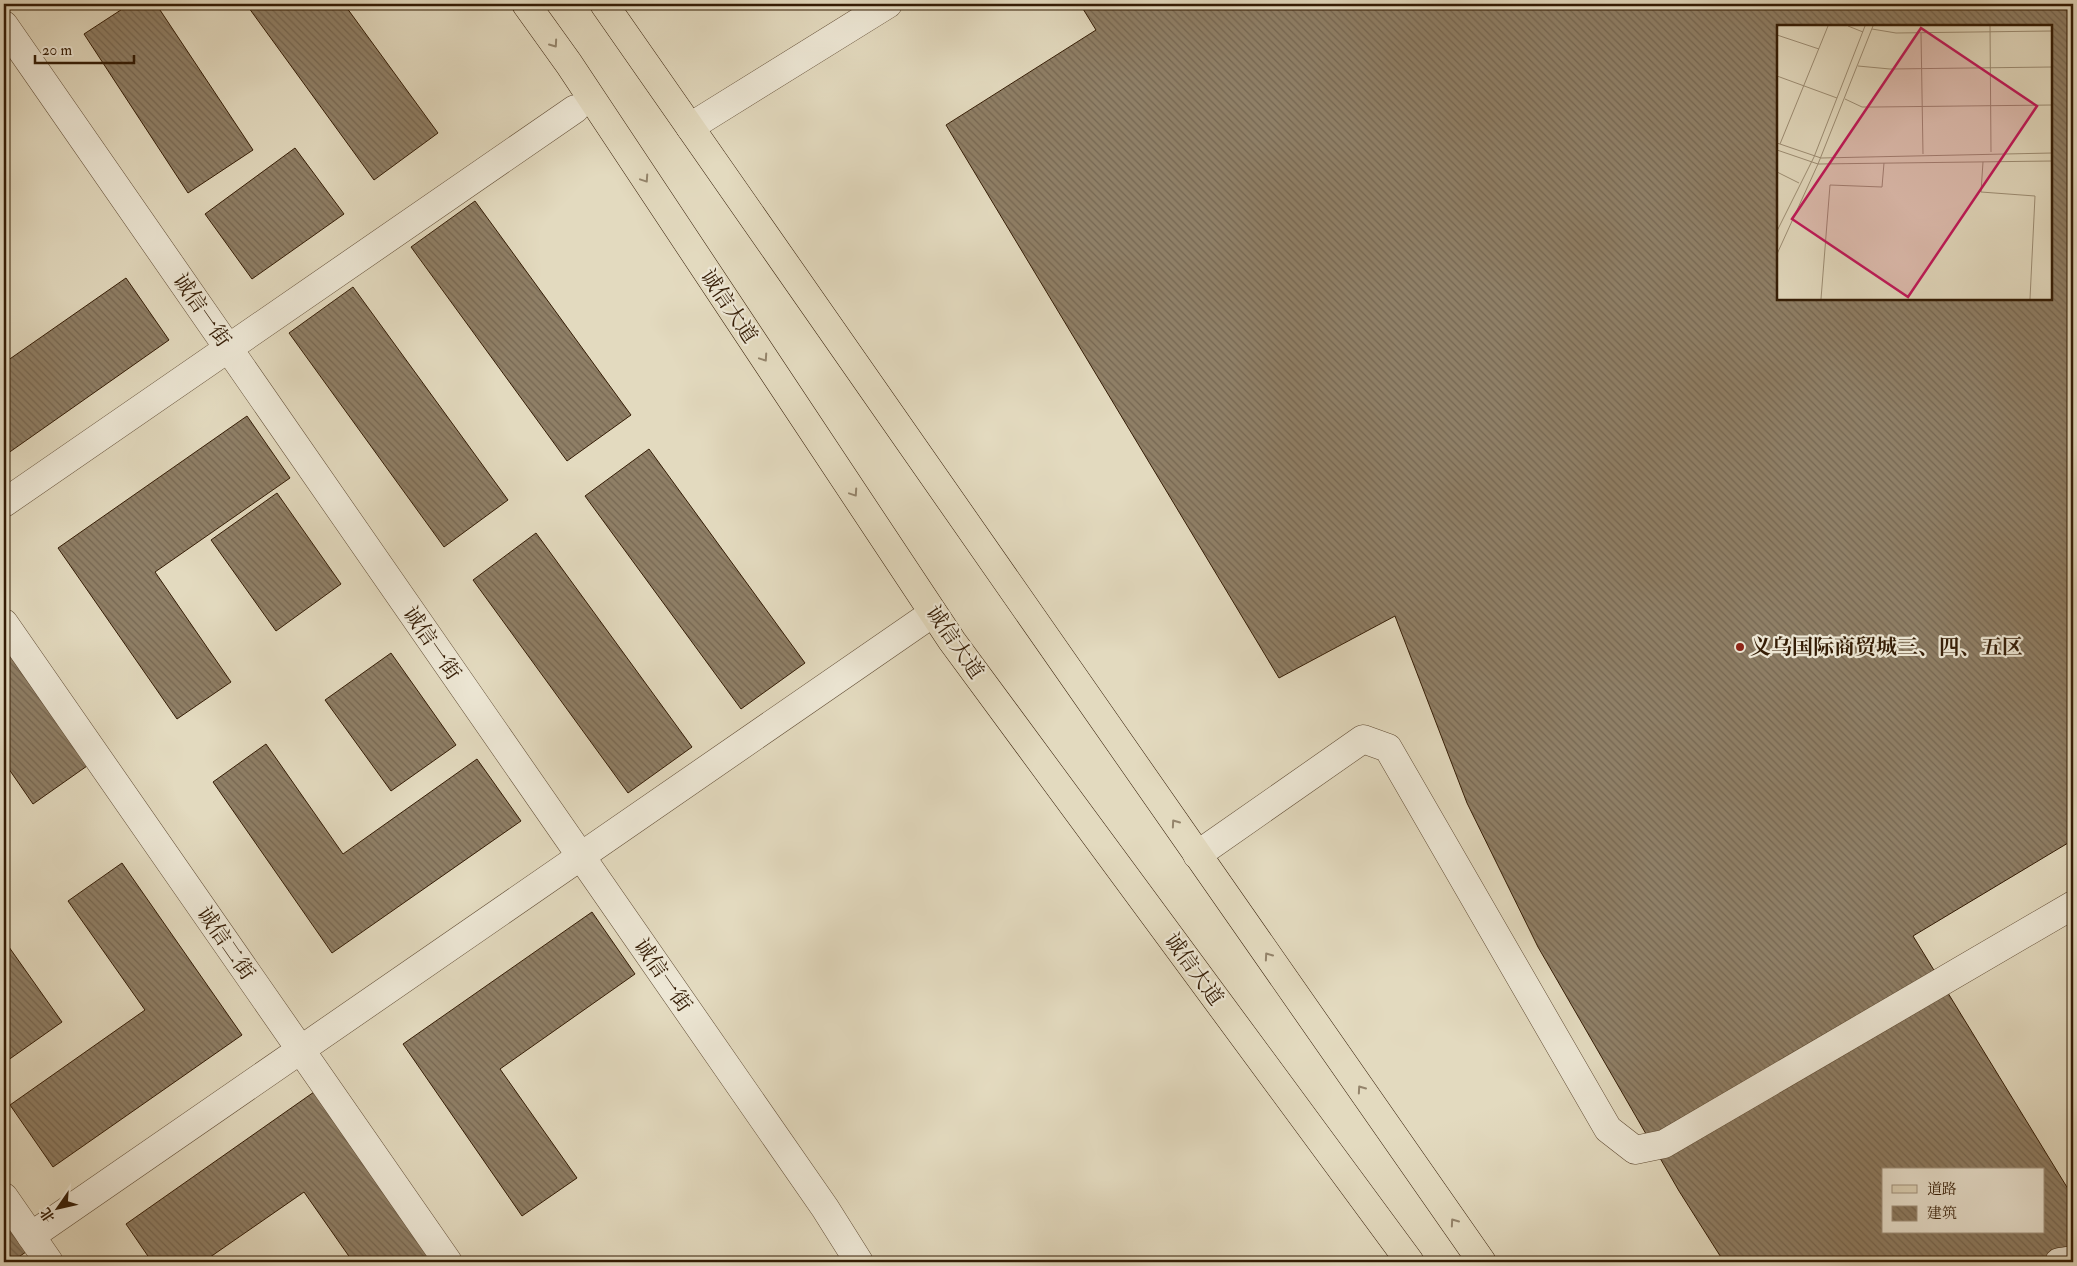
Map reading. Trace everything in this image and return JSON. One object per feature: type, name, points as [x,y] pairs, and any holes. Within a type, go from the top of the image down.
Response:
[{"type":"main road","name":"诚信大道","points":[[526,4],[574,72],[933,613],[1410,1262]]},
{"type":"main road","points":[[604,4],[1482,1262]]},
{"type":"street","points":[[690,128],[888,4]]},
{"type":"street","name":"诚信一街","points":[[4,25],[825,1208],[859,1262]]},
{"type":"street","points":[[4,503],[576,109]]},
{"type":"street","points":[[31,1236],[933,613]]},
{"type":"street","name":"诚信二街","points":[[4,623],[448,1262]]},
{"type":"street","points":[[1197,855],[1363,739],[1388,748],[1608,1129],[1636,1150],[1664,1144],[2073,905]]},
{"type":"street","points":[[4,1197],[49,1262]]},
{"type":"street","points":[[2059,1262],[2073,1260]]},
{"type":"building","points":[[130,4],[156,4],[253,150],[188,193],[84,34]]},
{"type":"building","points":[[246,4],[344,4],[438,133],[374,180]]},
{"type":"building","name":"义乌国际商贸城三、四、五区","points":[[1080,4],[2073,4],[2073,840],[1913,936],[2073,1197],[2073,1262],[1724,1262],[1679,1191],[1538,947],[1467,803],[1395,616],[1279,678],[946,125],[1096,30]]},
{"type":"building","points":[[295,148],[344,214],[252,279],[205,214]]},
{"type":"building","points":[[475,201],[631,415],[567,461],[411,247]]},
{"type":"building","points":[[126,278],[169,340],[4,456],[4,363]]},
{"type":"building","points":[[353,287],[508,500],[444,547],[289,333]]},
{"type":"building","points":[[247,416],[290,478],[155,572],[231,682],[177,719],[58,548]]},
{"type":"building","points":[[649,449],[805,663],[741,709],[585,496]]},
{"type":"building","points":[[277,493],[341,584],[276,631],[211,540]]},
{"type":"building","points":[[536,533],[692,747],[628,793],[473,580]]},
{"type":"building","points":[[4,647],[87,766],[33,804],[4,762]]},
{"type":"building","points":[[391,653],[456,745],[391,791],[325,700]]},
{"type":"building","points":[[266,744],[343,854],[477,759],[521,821],[332,953],[213,782]]},
{"type":"building","points":[[122,863],[242,1035],[53,1167],[10,1105],[145,1010],[68,901]]},
{"type":"building","points":[[592,912],[635,974],[500,1069],[577,1178],[522,1216],[403,1044]]},
{"type":"building","points":[[4,940],[62,1022],[4,1063]]},
{"type":"building","points":[[314,1092],[434,1262],[353,1262],[304,1192],[203,1262],[152,1262],[126,1224]]},
{"type":"building","points":[[4,1213],[29,1250],[11,1262],[4,1262]]},
{"type":"place","name":"义乌国际商贸城三、四、五区","points":[[1740,647]]}]
